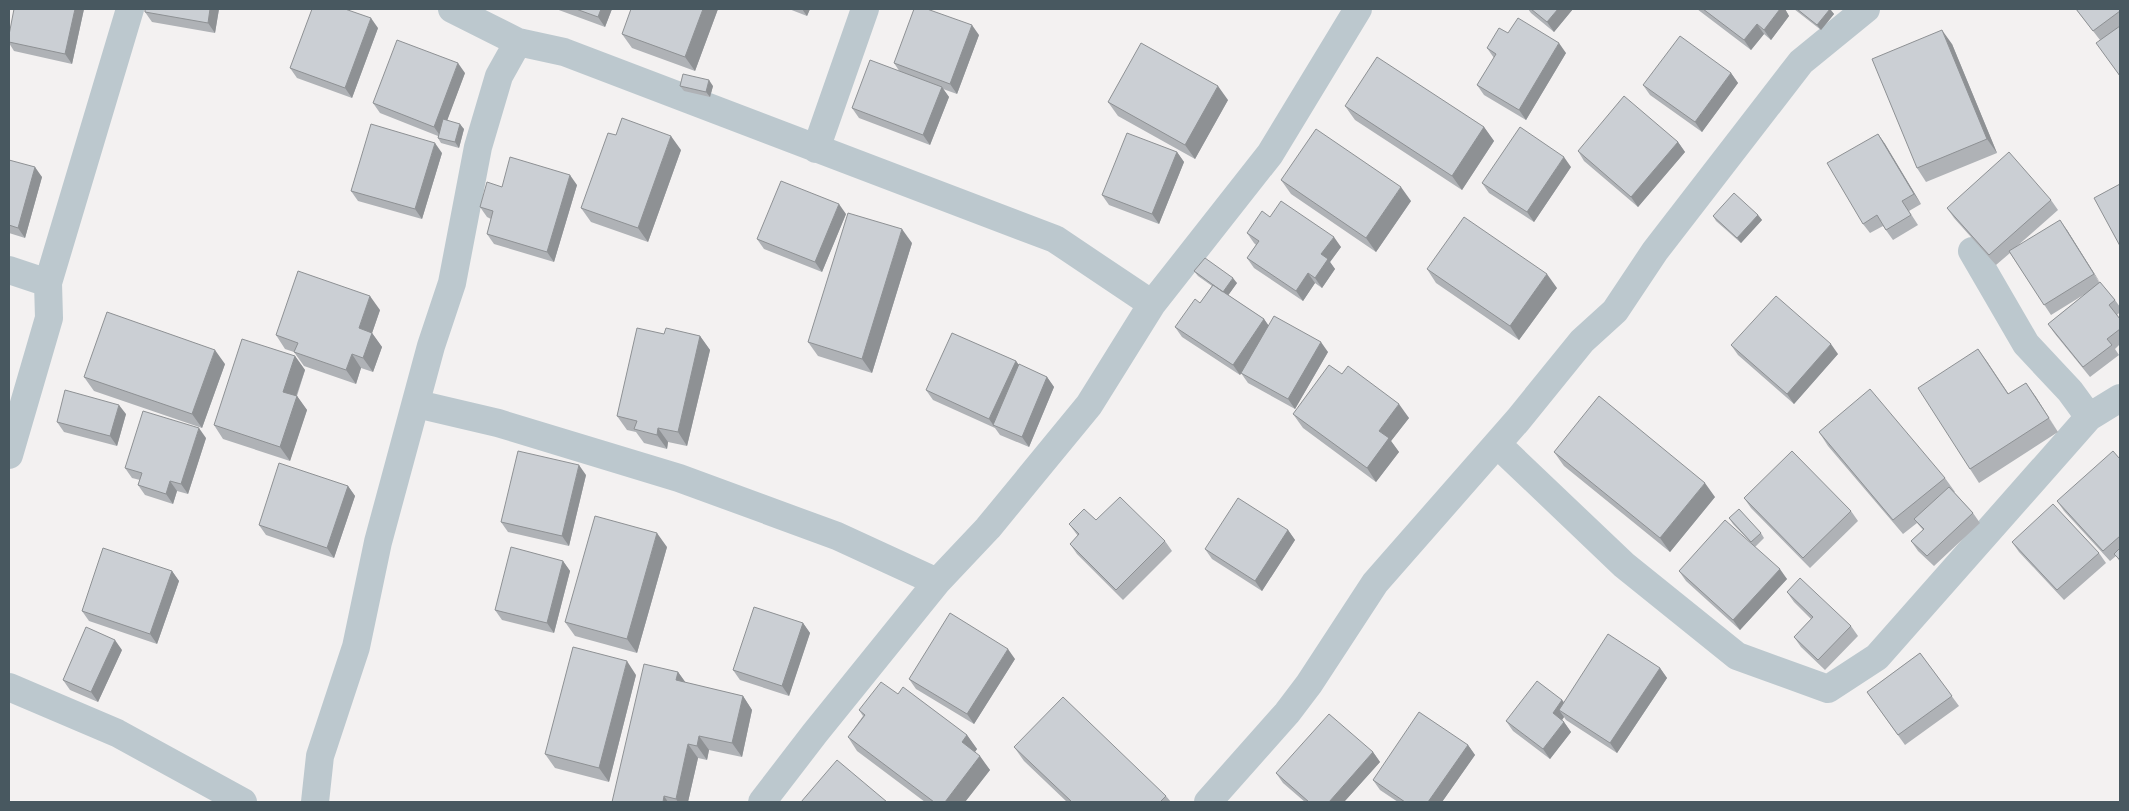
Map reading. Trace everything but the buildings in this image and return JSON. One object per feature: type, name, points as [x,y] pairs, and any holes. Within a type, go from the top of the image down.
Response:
[{"type":"street","points":[[9,455],[49,318],[48,283],[130,9]]},
{"type":"street","points":[[452,9],[518,42],[564,52],[1056,239],[1152,304]]},
{"type":"street","points":[[816,149],[865,9]]},
{"type":"street","points":[[762,802],[937,582],[988,528],[1089,405],[1152,304],[1270,154],[1358,9]]},
{"type":"street","points":[[1208,802],[1287,713],[1309,684],[1375,583],[1540,394],[1582,341],[1614,311],[1655,251],[1800,62],[1866,9]]},
{"type":"street","points":[[315,802],[320,756],[356,647],[378,542],[417,404],[431,346],[452,283],[478,147],[499,76],[518,42]]},
{"type":"street","points":[[1972,251],[2026,344],[2070,390],[2090,416]]},
{"type":"street","points":[[9,270],[48,283]]},
{"type":"street","points":[[1497,444],[1624,565],[1738,656],[1828,689],[1877,657],[2090,416],[2120,400]]},
{"type":"street","points":[[417,404],[498,423],[679,478],[837,536],[937,582]]},
{"type":"street","points":[[9,688],[117,733],[243,802]]}]
